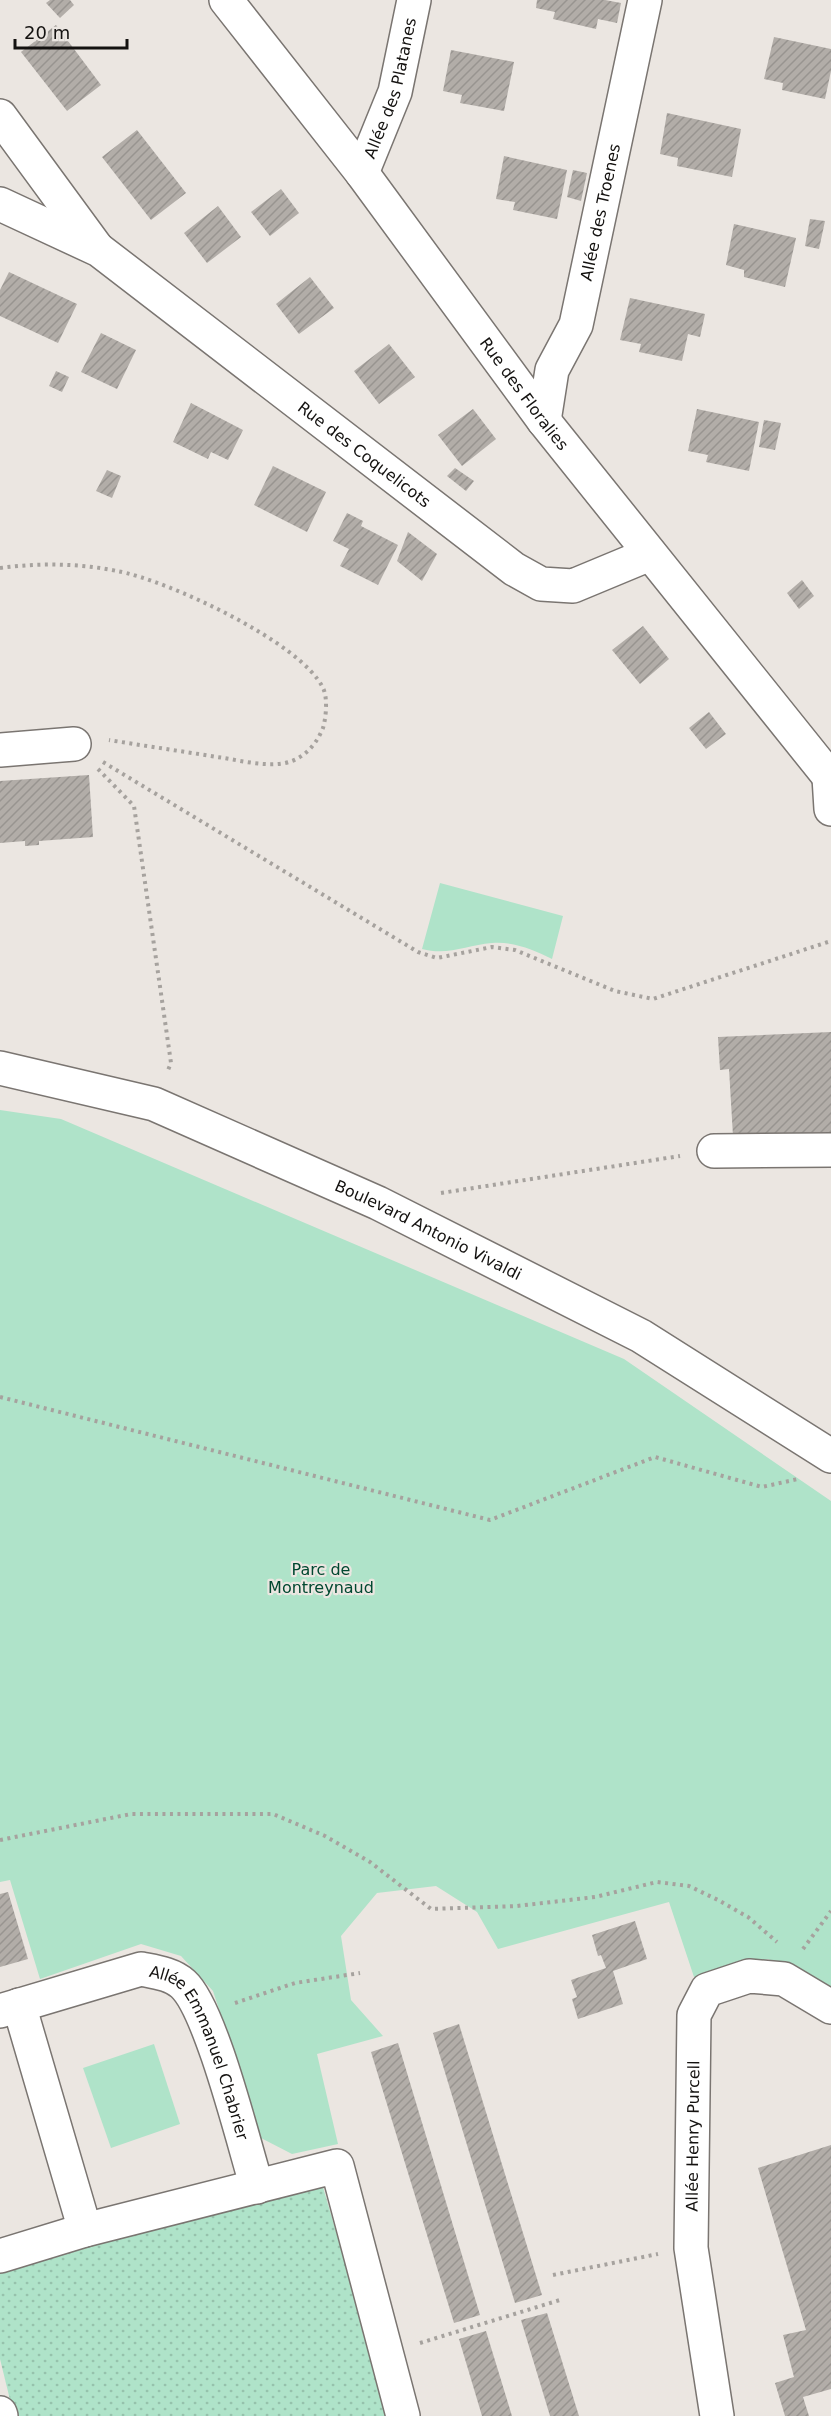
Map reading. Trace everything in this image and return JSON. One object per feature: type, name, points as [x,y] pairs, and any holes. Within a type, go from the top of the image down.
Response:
[{"type":"street","name":"Allée des Platanes","points":[[362,173],[395,92],[414,0]]},
{"type":"street","name":"Allée des Troenes","points":[[544,421],[552,370],[576,325],[645,0]]},
{"type":"street","name":"Rue des Floralies","points":[[228,1],[362,173],[544,421],[830,788]]},
{"type":"street","name":"Rue des Coquelicots","points":[[0,116],[99,250]]},
{"type":"street","name":"Rue des Coquelicots","points":[[0,204],[99,250],[514,569],[541,584],[573,586],[650,555]]},
{"type":"street","points":[[0,750],[74,744]]},
{"type":"street","name":"Boulevard Antonio Vivaldi","points":[[0,1068],[154,1104],[378,1203],[641,1336],[820,1466]]},
{"type":"street","points":[[714,1151],[831,1150]]},
{"type":"street","name":"Allée Emmanuel Chabrier","points":[[9,2008],[141,1969],[165,1973],[183,1984],[203,2013],[256,2187]]},
{"type":"street","name":"Allée Henry Purcell","points":[[717,2416],[691,2248],[694,2015],[707,1990],[749,1976],[784,1979],[831,2007]]},
{"type":"street","points":[[9,2008],[86,2230]]},
{"type":"street","points":[[0,2256],[86,2230],[337,2166],[403,2416]]},
{"type":"path","points":[[0,568],[42,563],[119,571],[198,600],[274,641],[310,668],[325,690],[326,719],[317,742],[302,756],[285,763],[256,763],[92,737],[74,744]]},
{"type":"path","points":[[74,744],[418,952],[437,958],[492,947],[515,950],[615,992],[653,999],[831,941]]},
{"type":"path","points":[[74,744],[134,806],[171,1063],[154,1104]]},
{"type":"path","points":[[436,1194],[714,1151]]},
{"type":"path","points":[[0,1397],[490,1520],[655,1457],[762,1487],[820,1466]]},
{"type":"path","points":[[0,1840],[131,1814],[273,1814],[325,1836],[370,1862],[431,1909],[517,1906],[584,1899],[657,1882],[689,1886],[718,1900],[748,1917],[781,1945]]},
{"type":"path","points":[[801,1951],[831,1911]]},
{"type":"path","points":[[203,2013],[295,1983],[360,1973]]},
{"type":"path","points":[[553,2275],[691,2248]]},
{"type":"path","points":[[386,2354],[560,2300]]},
{"type":"green space","points":[[440,883],[563,916],[552,959],[508,943],[483,944],[449,951],[422,949]]},
{"type":"green space","name":"Parc de Montreynaud","points":[[0,1110],[61,1119],[624,1359],[831,1501],[831,1989],[768,1959],[694,1977],[669,1902],[498,1949],[477,1912],[436,1886],[377,1893],[341,1936],[351,2000],[383,2036],[317,2054],[338,2144],[292,2154],[261,2138],[213,1991],[181,1956],[141,1944],[40,1979],[10,1880],[0,1882]]},
{"type":"green space","points":[[154,2044],[180,2124],[111,2148],[83,2068]]},
{"type":"green space","points":[[320,2177],[390,2416],[14,2416],[0,2359],[0,2268]]},
{"type":"building","points":[[50,0],[70,0],[74,5],[60,18],[46,3]]},
{"type":"building","points":[[537,0],[605,0],[621,3],[617,23],[598,19],[596,29],[553,19],[555,12],[536,8]]},
{"type":"building","points":[[56,25],[101,85],[67,111],[21,52]]},
{"type":"building","points":[[774,37],[831,49],[831,71],[825,99],[782,90],[783,83],[764,79]]},
{"type":"building","points":[[451,50],[514,62],[504,111],[460,103],[462,95],[443,91]]},
{"type":"building","points":[[667,113],[741,129],[732,177],[677,166],[678,158],[660,154]]},
{"type":"building","points":[[137,130],[186,193],[151,220],[102,157]]},
{"type":"building","points":[[504,156],[567,170],[557,219],[513,210],[515,202],[496,199]]},
{"type":"building","points":[[573,170],[587,173],[581,201],[567,197]]},
{"type":"building","points":[[281,189],[299,213],[270,236],[251,212]]},
{"type":"building","points":[[218,206],[241,237],[207,263],[184,233]]},
{"type":"building","points":[[810,219],[825,221],[819,249],[805,246]]},
{"type":"building","points":[[734,224],[796,238],[785,287],[744,277],[744,270],[726,265]]},
{"type":"building","points":[[9,272],[77,304],[58,343],[0,316],[0,290]]},
{"type":"building","points":[[310,277],[334,308],[299,334],[276,304]]},
{"type":"building","points":[[630,298],[705,314],[700,337],[688,334],[682,361],[639,352],[641,344],[620,340]]},
{"type":"building","points":[[101,333],[136,350],[117,389],[81,372]]},
{"type":"building","points":[[389,344],[415,377],[379,404],[354,371]]},
{"type":"building","points":[[56,371],[69,377],[62,392],[49,386]]},
{"type":"building","points":[[191,403],[243,430],[228,460],[211,452],[208,459],[173,442]]},
{"type":"building","points":[[473,409],[496,439],[462,466],[438,435]]},
{"type":"building","points":[[697,409],[759,422],[749,471],[706,462],[708,455],[688,451]]},
{"type":"building","points":[[764,420],[781,423],[775,450],[759,447]]},
{"type":"building","points":[[273,466],[326,492],[307,532],[254,505]]},
{"type":"building","points":[[455,468],[474,481],[466,491],[447,476]]},
{"type":"building","points":[[107,470],[121,476],[112,498],[96,491]]},
{"type":"building","points":[[347,513],[363,521],[361,526],[398,545],[378,585],[340,566],[349,549],[333,541]]},
{"type":"building","points":[[408,532],[437,554],[422,581],[397,561]]},
{"type":"building","points":[[802,580],[814,596],[799,609],[787,593]]},
{"type":"building","points":[[643,626],[669,659],[640,684],[612,650]]},
{"type":"building","points":[[709,712],[726,734],[706,749],[689,728]]},
{"type":"building","points":[[89,775],[93,837],[39,841],[39,845],[25,846],[25,841],[0,843],[0,781]]},
{"type":"building","points":[[831,1032],[831,1132],[733,1136],[729,1069],[720,1070],[718,1037]]},
{"type":"building","points":[[8,1892],[28,1959],[0,1967],[0,1894]]},
{"type":"building","points":[[635,1921],[647,1959],[613,1971],[623,2004],[578,2019],[572,1999],[577,1997],[571,1980],[606,1968],[601,1955],[598,1956],[592,1935]]},
{"type":"building","points":[[459,2024],[542,2295],[515,2303],[433,2033]]},
{"type":"building","points":[[398,2043],[480,2315],[454,2323],[371,2052]]},
{"type":"building","points":[[831,2145],[831,2389],[803,2397],[809,2416],[785,2416],[775,2383],[794,2377],[783,2335],[806,2330],[758,2168]]},
{"type":"building","points":[[547,2313],[579,2416],[550,2416],[521,2320]]},
{"type":"building","points":[[486,2331],[512,2416],[482,2416],[459,2339]]}]
